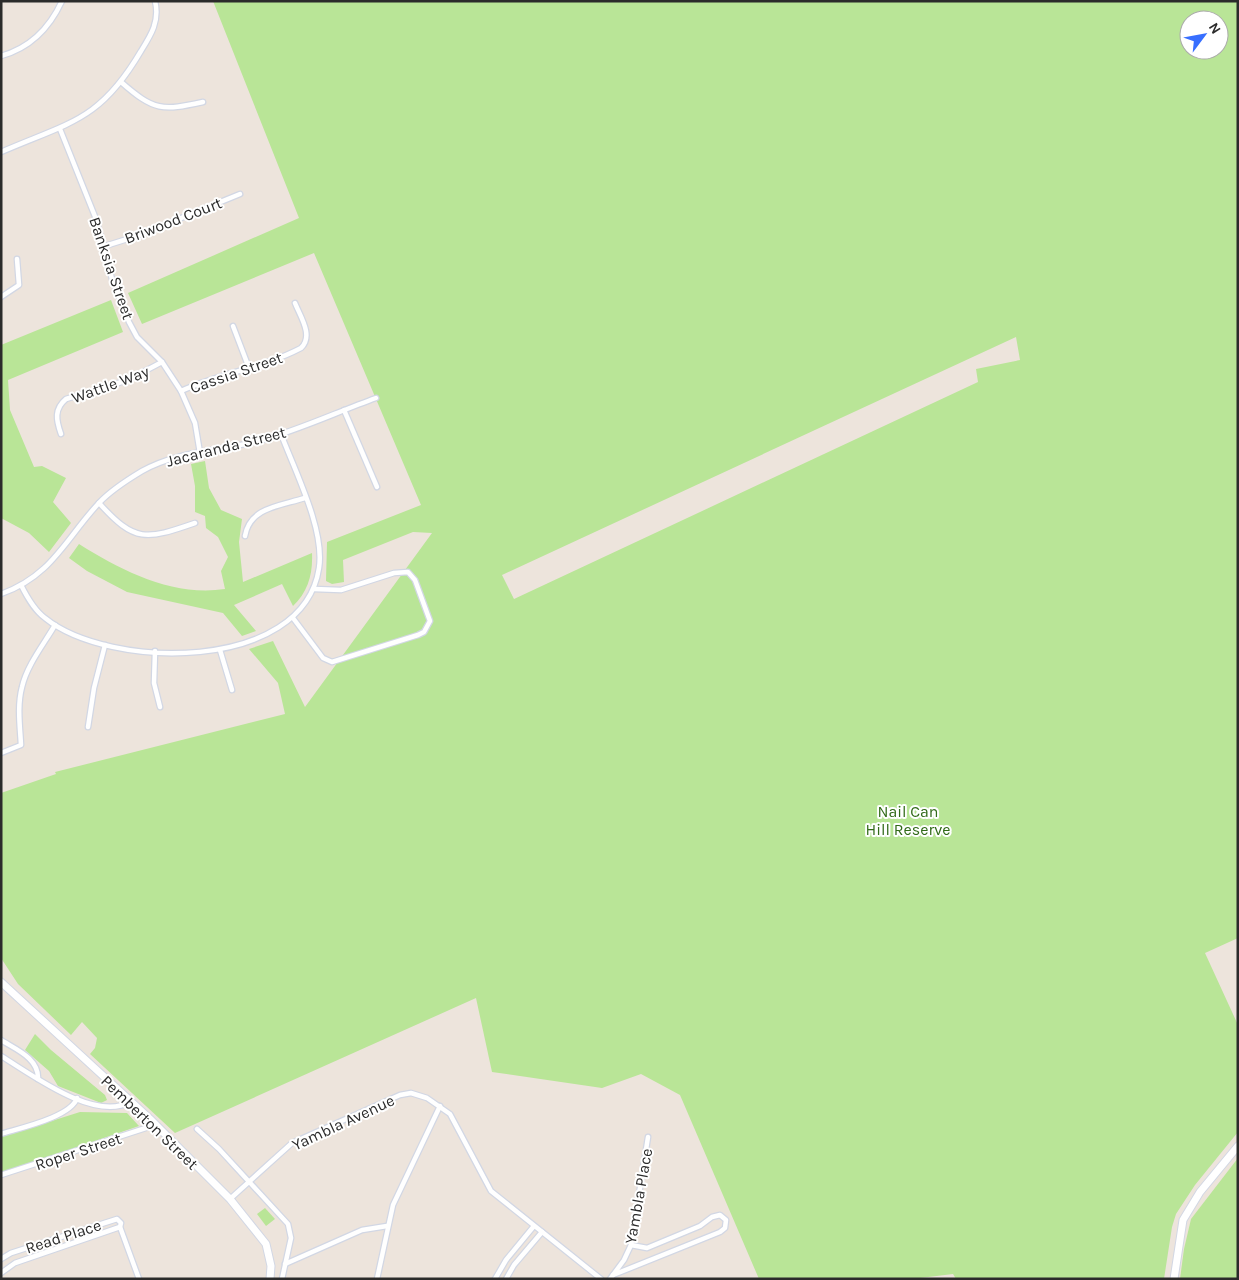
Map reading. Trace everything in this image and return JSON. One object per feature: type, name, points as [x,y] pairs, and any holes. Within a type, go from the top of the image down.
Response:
[{"type":"main road","name":"Pemberton Street","points":[[1,982],[156,1125],[230,1199],[263,1238],[269,1254],[270,1279]]},
{"type":"main road","points":[[1174,1279],[1183,1220],[1200,1192],[1238,1146]]},
{"type":"street","points":[[1,56],[18,50],[42,32],[54,17],[62,1]]},
{"type":"street","points":[[1,152],[60,129],[94,110],[120,82],[154,29],[157,18],[155,1]]},
{"type":"street","points":[[120,82],[136,95],[159,108],[172,108],[203,102]]},
{"type":"street","name":"Banksia Street","points":[[60,129],[105,246],[112,279],[129,322],[137,337],[162,362],[182,391],[195,424],[200,453]]},
{"type":"street","name":"Briwood Court","points":[[105,246],[137,236],[240,194]]},
{"type":"street","points":[[1,296],[13,291],[19,285],[17,259]]},
{"type":"street","name":"Cassia Street","points":[[182,391],[202,382],[274,360],[304,345],[307,334],[295,303]]},
{"type":"street","points":[[233,326],[249,368]]},
{"type":"street","name":"Wattle Way","points":[[61,434],[57,423],[57,413],[59,405],[66,399],[128,380],[162,362]]},
{"type":"street","name":"Jacaranda Street","points":[[1,594],[21,585],[53,561],[99,503],[116,488],[153,466],[281,434],[376,398]]},
{"type":"street","points":[[344,410],[377,487]]},
{"type":"street","points":[[21,585],[35,608],[56,625],[105,645],[155,651],[220,650],[264,636],[293,618],[306,604],[314,589],[319,567],[319,545],[305,498],[281,434]]},
{"type":"street","points":[[245,536],[247,525],[255,514],[305,498]]},
{"type":"street","points":[[99,503],[123,527],[134,533],[147,536],[161,535],[195,523]]},
{"type":"street","points":[[293,618],[323,658],[332,662],[418,635],[424,632],[430,622],[415,580],[408,572],[394,573],[341,590],[314,589]]},
{"type":"street","points":[[1,753],[21,745],[19,711],[22,687],[29,669],[56,625]]},
{"type":"street","points":[[88,727],[94,688],[105,645]]},
{"type":"street","points":[[220,650],[232,690]]},
{"type":"street","points":[[155,651],[154,683],[160,707]]},
{"type":"street","points":[[1,1040],[28,1056],[35,1066],[38,1079]]},
{"type":"street","name":"Roper Street","points":[[1,1056],[59,1091],[77,1098],[108,1107],[121,1106],[130,1102]]},
{"type":"street","name":"Yambla Avenue","points":[[230,1199],[297,1140],[400,1095],[411,1093],[440,1106],[456,1121],[488,1187],[601,1279]]},
{"type":"street","points":[[1,1134],[66,1111],[75,1104],[77,1098]]},
{"type":"street","points":[[377,1279],[393,1205],[440,1106]]},
{"type":"street","name":"Roper Street","points":[[1,1176],[156,1125]]},
{"type":"street","points":[[197,1129],[249,1182],[290,1228],[290,1238],[282,1279]]},
{"type":"street","name":"Yambla Place","points":[[612,1277],[631,1245],[648,1137]]},
{"type":"street","points":[[612,1277],[720,1232],[725,1228],[726,1220],[720,1215],[712,1217],[700,1226],[647,1248],[631,1245]]},
{"type":"street","name":"Read Place","points":[[1,1259],[12,1253],[111,1220],[120,1220],[120,1228],[139,1279]]},
{"type":"street","points":[[285,1264],[362,1230],[387,1226]]},
{"type":"street","points":[[495,1279],[506,1260],[534,1226]]},
{"type":"street","name":"Read Place","points":[[1,1273],[15,1264],[120,1228]]},
{"type":"street","points":[[506,1279],[514,1266],[542,1232]]},
{"type":"green space","name":"Nail Can Hill Reserve","points":[[213,1],[1238,1],[1238,938],[1205,953],[1238,1025],[1238,1132],[1195,1185],[1176,1214],[1172,1227],[1164,1279],[956,1279],[953,1274],[912,1279],[759,1279],[680,1095],[641,1074],[602,1088],[492,1072],[476,998],[175,1133],[90,1054],[95,1048],[97,1038],[82,1022],[71,1035],[18,984],[1,958],[1,793],[56,774],[55,772],[285,714],[278,683],[249,649],[273,641],[305,707],[432,533],[413,532],[343,560],[344,582],[332,584],[326,581],[327,542],[421,505],[314,253],[142,324],[128,293],[299,218]],"holes":[[[1016,337],[1020,360],[976,369],[978,382],[514,599],[502,575]]]},
{"type":"green space","points":[[111,300],[123,332],[8,380],[10,410],[34,467],[42,466],[66,478],[53,502],[71,523],[49,552],[29,533],[1,518],[1,345]]},
{"type":"green space","points":[[205,461],[209,488],[221,510],[242,519],[239,542],[243,582],[312,553],[312,568],[306,589],[293,606],[282,584],[234,605],[256,631],[242,636],[223,613],[127,592],[87,571],[69,558],[79,544],[113,564],[149,580],[186,589],[225,589],[221,571],[228,557],[218,537],[206,528],[205,516],[195,512],[195,486],[191,464]]},
{"type":"green space","points":[[35,1034],[51,1050],[105,1095],[107,1100],[101,1103],[58,1086],[49,1071],[25,1050]]},
{"type":"green space","points":[[80,1112],[127,1113],[139,1126],[1,1173],[1,1137]]},
{"type":"green space","points":[[1238,1158],[1238,1279],[1180,1279],[1191,1219]]},
{"type":"green space","points":[[265,1208],[275,1219],[266,1226],[257,1214]]}]
